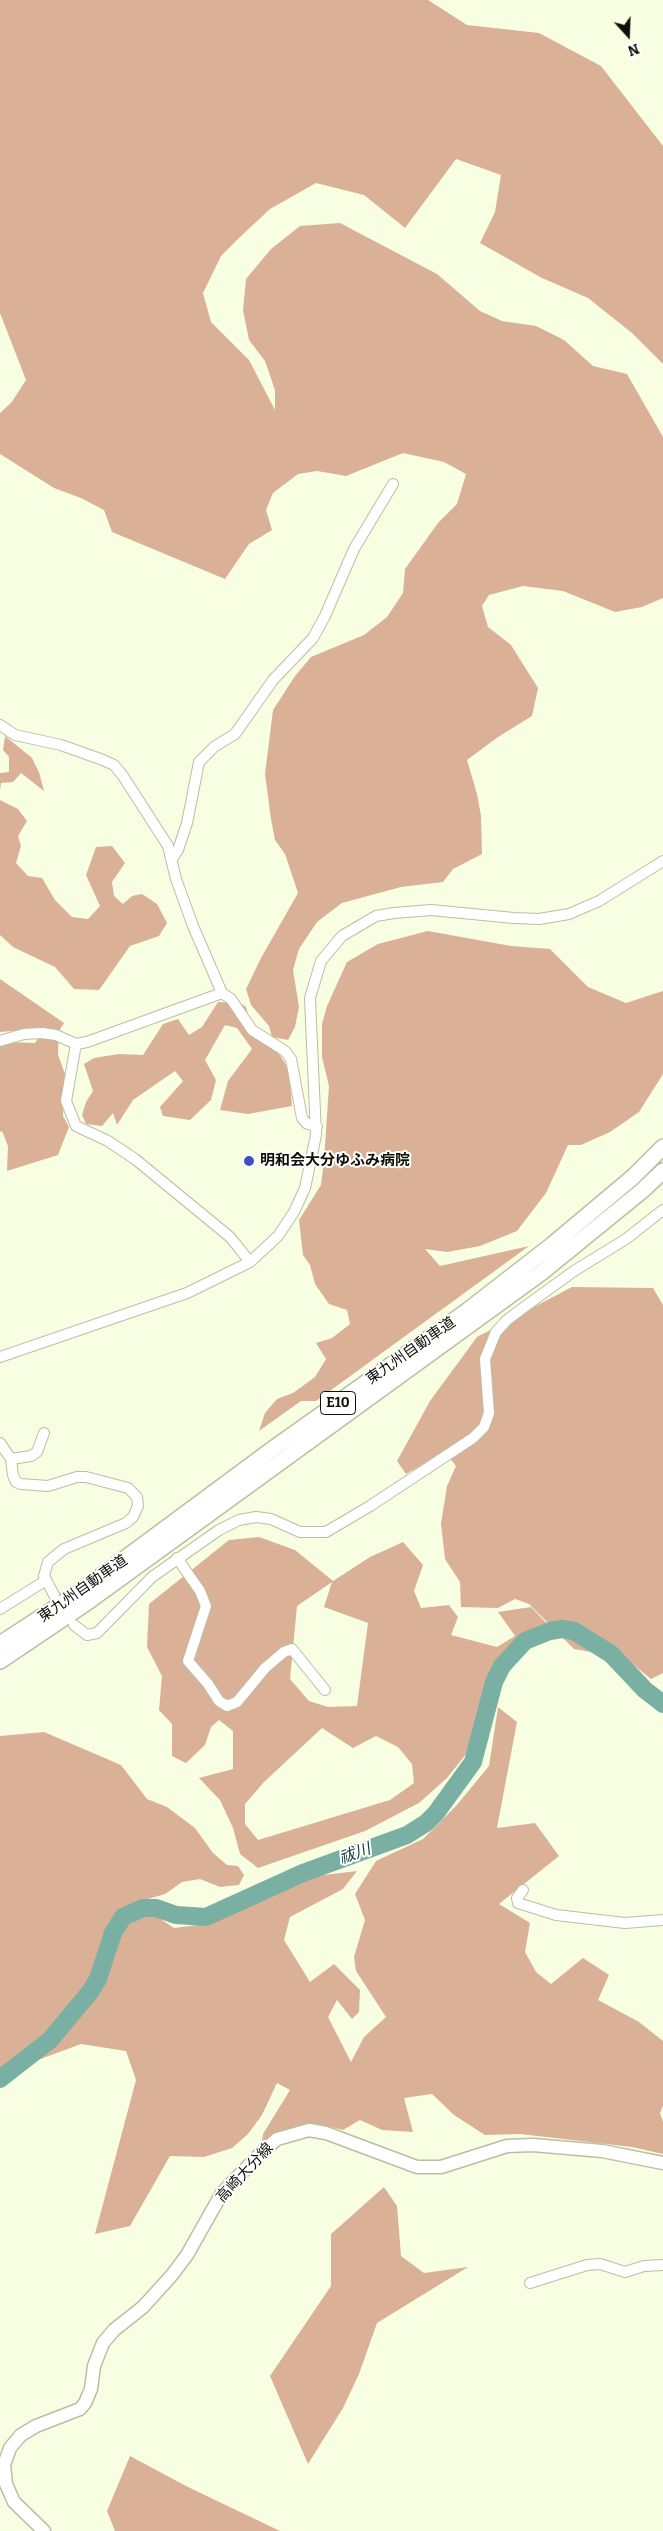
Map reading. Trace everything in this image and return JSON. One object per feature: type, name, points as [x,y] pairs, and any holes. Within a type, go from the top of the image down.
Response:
[{"type":"highway","name":"東九州自動車道","points":[[0,1644],[82,1591],[274,1448],[467,1311],[552,1245],[633,1177],[663,1147]]},
{"type":"highway","name":"東九州自動車道","points":[[0,1661],[89,1601],[541,1273],[643,1190],[663,1171]]},
{"type":"main road","name":"高崎大分線","points":[[44,2531],[14,2502],[6,2484],[4,2465],[10,2448],[21,2435],[36,2426],[80,2409],[85,2404],[91,2389],[94,2366],[103,2343],[114,2330],[143,2306],[172,2275],[187,2255],[222,2193],[277,2140],[309,2130],[326,2134],[417,2167],[440,2167],[507,2146],[533,2145],[602,2150],[663,2163]]},
{"type":"street","points":[[172,859],[182,839],[187,823],[199,762],[214,747],[235,734],[272,680],[313,638],[325,616],[354,549],[393,484]]},
{"type":"street","points":[[0,724],[15,735],[61,745],[114,765],[163,838],[172,859],[176,879],[193,926],[222,994],[231,999],[252,1030],[285,1051],[291,1059],[302,1118],[306,1123],[317,1127]]},
{"type":"street","points":[[0,1357],[187,1293],[250,1262],[278,1236],[299,1202],[309,1172],[317,1127],[310,998],[322,961],[342,936],[376,916],[394,913],[431,910],[539,919],[569,914],[599,901],[663,861]]},
{"type":"street","points":[[0,1041],[24,1034],[42,1033],[56,1035],[76,1044],[87,1042],[222,994]]},
{"type":"street","points":[[76,1044],[66,1101],[76,1126],[108,1141],[135,1159],[230,1237],[250,1262]]},
{"type":"street","points":[[74,1624],[82,1633],[88,1635],[97,1633],[152,1577],[177,1558],[239,1520],[256,1517],[271,1519],[300,1532],[326,1532],[370,1506],[473,1438],[484,1427],[489,1413],[485,1359],[496,1332],[507,1320],[533,1300],[574,1271],[626,1239],[663,1210]]},
{"type":"street","points":[[11,1459],[31,1456],[37,1452],[44,1433]]},
{"type":"street","points":[[0,1443],[11,1459],[16,1482],[21,1484],[48,1486],[77,1477],[86,1477],[128,1488],[137,1497],[138,1506],[133,1517],[126,1523],[52,1557],[45,1566],[46,1581],[54,1595]]},
{"type":"street","points":[[177,1558],[200,1591],[206,1606],[188,1661],[208,1684],[219,1701],[227,1706],[237,1702],[265,1668],[284,1652],[292,1649],[325,1690]]},
{"type":"street","points":[[0,1610],[46,1581]]},
{"type":"street","points":[[523,1890],[517,1898],[518,1903],[556,1915],[625,1923],[663,1920]]},
{"type":"street","points":[[530,2283],[588,2265],[600,2264],[625,2272],[644,2266],[663,2265]]},
{"type":"shaded area","points":[[0,0],[428,0],[467,25],[539,33],[601,66],[663,146],[663,364],[632,333],[588,298],[542,278],[480,243],[495,212],[501,175],[456,159],[405,228],[364,195],[316,183],[270,209],[240,237],[221,256],[203,293],[211,322],[249,360],[275,410],[275,390],[265,361],[249,340],[243,310],[246,279],[271,249],[300,226],[340,223],[437,274],[480,311],[502,321],[536,326],[564,340],[593,366],[627,374],[663,437],[663,598],[642,607],[615,612],[563,591],[523,586],[489,595],[482,606],[488,627],[511,645],[538,688],[532,716],[498,737],[467,760],[481,816],[482,854],[453,869],[443,882],[401,887],[342,903],[317,922],[299,949],[293,970],[299,1007],[295,1027],[288,1040],[272,1037],[269,1026],[251,1005],[246,989],[261,958],[298,893],[285,854],[275,840],[271,819],[265,774],[273,710],[295,676],[311,657],[364,635],[387,617],[403,593],[405,569],[438,523],[457,504],[466,474],[444,462],[403,453],[346,476],[317,471],[298,474],[273,493],[266,510],[272,530],[249,544],[225,579],[112,532],[104,510],[81,498],[54,488],[0,454],[0,413],[11,403],[26,380],[0,313]]},
{"type":"shaded area","points":[[5,736],[32,758],[39,772],[44,791],[21,773],[13,782],[1,783],[0,790],[0,773],[9,772],[9,757],[3,750]]},
{"type":"shaded area","points":[[0,800],[18,809],[27,821],[18,836],[21,846],[16,863],[28,876],[42,878],[55,900],[72,917],[88,919],[100,906],[86,875],[96,847],[112,846],[125,863],[112,882],[114,896],[123,904],[132,896],[142,894],[157,904],[167,923],[159,936],[130,946],[99,990],[74,989],[55,967],[13,947],[0,935]]},
{"type":"shaded area","points":[[428,931],[511,946],[550,949],[588,987],[626,1003],[663,991],[663,1074],[639,1112],[610,1132],[581,1145],[568,1145],[546,1193],[517,1231],[480,1246],[447,1252],[425,1249],[440,1266],[529,1246],[316,1401],[301,1401],[259,1431],[265,1413],[277,1399],[293,1393],[315,1377],[326,1359],[316,1343],[332,1338],[350,1324],[347,1310],[329,1304],[315,1284],[310,1265],[303,1255],[299,1220],[321,1185],[329,1086],[322,1057],[322,1024],[327,1006],[347,962],[378,944]]},
{"type":"shaded area","points":[[0,979],[64,1023],[59,1031],[58,1055],[65,1074],[63,1116],[69,1127],[58,1155],[7,1171],[8,1146],[2,1131],[0,1132],[0,1047],[6,1042],[35,1043],[45,1028],[0,1032]]},
{"type":"shaded area","points":[[218,1002],[240,1003],[246,1007],[251,1026],[279,1054],[285,1063],[289,1072],[292,1106],[248,1114],[220,1110],[228,1081],[252,1049],[237,1028],[225,1025],[205,1060],[216,1080],[211,1100],[190,1120],[163,1116],[160,1107],[183,1081],[175,1071],[133,1100],[117,1125],[113,1113],[102,1126],[86,1124],[82,1115],[86,1102],[93,1091],[84,1064],[94,1058],[119,1054],[143,1055],[163,1024],[178,1019],[189,1035],[202,1027]]},
{"type":"shaded area","points":[[572,1287],[653,1288],[663,1305],[663,1673],[651,1679],[625,1658],[574,1649],[529,1604],[515,1599],[498,1608],[461,1607],[460,1582],[445,1559],[441,1524],[447,1486],[456,1466],[445,1452],[406,1474],[397,1461],[430,1401],[477,1337]]},
{"type":"shaded area","points":[[259,1537],[295,1550],[333,1581],[370,1557],[403,1542],[423,1565],[414,1591],[421,1608],[449,1605],[458,1617],[451,1635],[497,1647],[515,1636],[498,1612],[531,1607],[559,1636],[511,1648],[481,1699],[477,1726],[467,1753],[447,1778],[419,1803],[365,1831],[258,1868],[240,1854],[233,1828],[220,1800],[199,1778],[233,1769],[233,1731],[219,1720],[211,1727],[205,1745],[186,1763],[172,1756],[172,1724],[159,1710],[162,1676],[147,1647],[149,1604],[229,1540]],"holes":[[[332,1582],[324,1607],[368,1623],[357,1706],[328,1707],[309,1701],[290,1679],[297,1606]],[[322,1728],[353,1748],[376,1736],[398,1747],[412,1764],[414,1783],[390,1800],[258,1840],[245,1824],[245,1804],[264,1782]]]},
{"type":"shaded area","points":[[498,1707],[517,1722],[497,1828],[535,1823],[559,1856],[499,1904],[530,1923],[525,1952],[536,1972],[551,1984],[583,1958],[609,1975],[598,2000],[639,2022],[663,2041],[663,2106],[660,2113],[663,2122],[663,2154],[632,2147],[520,2134],[485,2135],[454,2115],[432,2094],[404,2098],[413,2132],[382,2130],[360,2120],[343,2130],[318,2124],[286,2130],[262,2144],[263,2134],[290,2090],[277,2083],[262,2115],[248,2134],[232,2148],[204,2157],[170,2156],[130,2226],[95,2234],[136,2080],[126,2051],[81,2044],[0,2074],[0,1736],[44,1732],[121,1765],[147,1799],[167,1807],[195,1828],[213,1853],[227,1865],[238,1866],[244,1875],[239,1885],[220,1887],[200,1879],[182,1882],[165,1894],[148,1899],[159,1918],[174,1928],[198,1925],[316,1876],[357,1871],[343,1889],[290,1917],[284,1940],[310,1982],[334,1964],[360,1990],[359,2012],[352,2019],[337,2000],[328,2017],[351,2062],[364,2037],[386,2017],[356,1971],[354,1957],[365,1920],[355,1894],[376,1861],[423,1839],[456,1806],[489,1766]]},
{"type":"shaded area","points":[[384,2187],[397,2206],[401,2256],[424,2273],[468,2267],[377,2323],[359,2374],[343,2408],[308,2464],[270,2376],[331,2286],[331,2234]]},
{"type":"shaded area","points":[[130,2456],[188,2487],[280,2531],[115,2531],[107,2511]]},
{"type":"waterway","name":"祓川","points":[[0,2079],[50,2040],[90,1992],[98,1979],[113,1933],[123,1917],[143,1908],[156,1908],[176,1915],[206,1917],[303,1873],[407,1835],[426,1823],[436,1813],[473,1762],[494,1682],[502,1666],[525,1641],[550,1631],[562,1629],[574,1631],[611,1654],[645,1690],[663,1704]]},
{"type":"place","name":"明和会大分ゆふみ病院","points":[[249,1161]]}]
